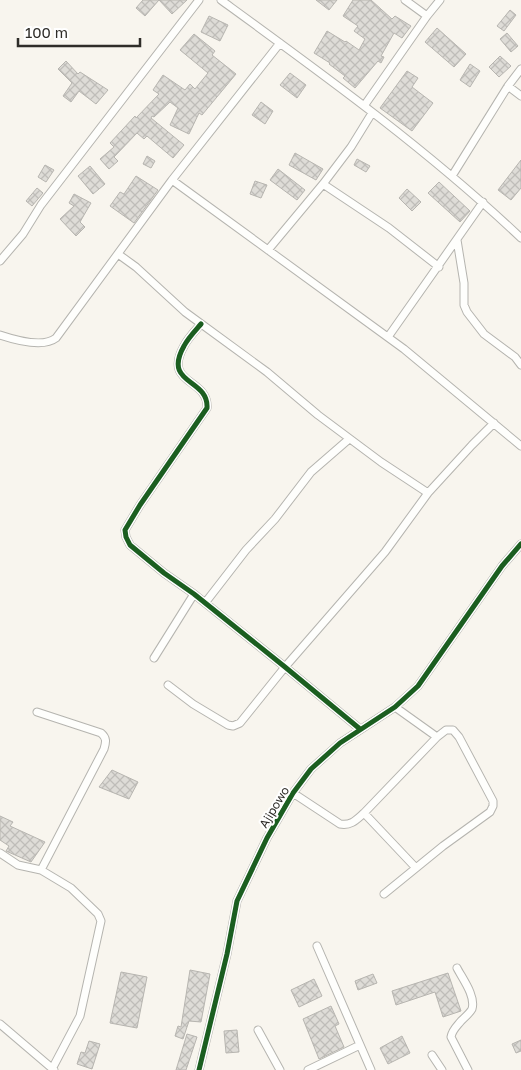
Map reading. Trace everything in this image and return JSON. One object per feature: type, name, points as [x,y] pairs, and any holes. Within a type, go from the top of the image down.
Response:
[{"type":"street","points":[[0,261],[23,234],[41,205],[199,0]]},
{"type":"street","points":[[221,0],[364,106],[483,202],[521,238]]},
{"type":"street","points":[[405,0],[427,16]]},
{"type":"street","points":[[364,106],[440,0]]},
{"type":"street","points":[[0,336],[21,341],[51,342],[56,338],[172,180],[280,43]]},
{"type":"street","points":[[452,176],[508,86],[521,69]]},
{"type":"street","points":[[508,86],[521,96]]},
{"type":"street","points":[[268,250],[323,184],[351,147],[372,113]]},
{"type":"street","points":[[172,180],[388,338],[521,446]]},
{"type":"street","points":[[323,184],[389,228],[439,267]]},
{"type":"street","points":[[388,338],[483,202]]},
{"type":"street","points":[[458,240],[464,283],[464,305],[467,312],[484,334],[515,357],[521,365]]},
{"type":"street","points":[[118,254],[201,324],[267,372],[296,398],[349,439],[428,493]]},
{"type":"street","points":[[201,324],[182,349],[178,368],[180,374],[204,394],[207,408],[173,455],[125,530],[126,537],[130,545],[164,573],[194,594],[360,729]]},
{"type":"street","points":[[168,685],[193,704],[228,725],[233,726],[240,723],[285,667],[385,552],[428,493],[494,424]]},
{"type":"street","points":[[205,603],[246,550],[275,519],[311,472],[349,439]]},
{"type":"street","name":"Ajipowo","points":[[199,1070],[227,954],[237,901],[267,838],[294,793],[311,769],[340,743],[395,707],[418,686],[502,566],[521,544]]},
{"type":"street","points":[[514,552],[521,558]]},
{"type":"street","points":[[154,658],[194,594]]},
{"type":"street","points":[[395,707],[437,737]]},
{"type":"street","points":[[37,712],[101,733],[106,741],[81,796],[41,870]]},
{"type":"street","points":[[294,793],[340,824],[346,825],[354,822],[437,737],[446,730],[453,730],[459,737],[493,801],[493,806],[490,812],[384,894]]},
{"type":"street","points":[[364,813],[416,868]]},
{"type":"street","points":[[0,853],[18,865],[41,870],[71,888],[98,914],[101,921],[80,1016],[53,1069],[0,1024]]},
{"type":"street","points":[[317,946],[372,1070]]},
{"type":"street","points":[[457,968],[471,997],[472,1004],[471,1010],[456,1026],[451,1037],[468,1070]]},
{"type":"street","points":[[258,1030],[280,1070]]},
{"type":"street","points":[[308,1070],[360,1045]]},
{"type":"street","points":[[432,1055],[442,1070]]},
{"type":"building","points":[[143,0],[159,0],[145,16],[136,8]]},
{"type":"building","points":[[159,0],[187,0],[172,14]]},
{"type":"building","points":[[316,0],[337,0],[329,10]]},
{"type":"building","points":[[353,0],[371,0],[392,19],[395,16],[411,26],[402,38],[394,33],[381,56],[384,57],[381,63],[378,61],[355,88],[330,63],[314,53],[327,31],[359,50],[365,39],[354,31],[358,26],[343,16]]},
{"type":"building","points":[[510,10],[516,15],[504,31],[497,26]]},
{"type":"building","points":[[209,16],[228,25],[220,41],[201,32]]},
{"type":"building","points":[[437,28],[466,54],[454,67],[425,42]]},
{"type":"building","points":[[507,33],[518,46],[511,52],[500,39]]},
{"type":"building","points":[[194,34],[215,51],[212,55],[236,74],[202,115],[199,113],[189,134],[170,125],[178,108],[170,102],[154,117],[152,116],[151,118],[184,145],[173,158],[147,136],[144,139],[137,133],[114,157],[118,161],[109,169],[100,159],[114,147],[110,143],[159,94],[153,90],[163,75],[185,90],[190,84],[195,89],[208,73],[180,50]]},
{"type":"building","points":[[500,56],[511,66],[499,77],[489,67]]},
{"type":"building","points":[[66,61],[78,74],[80,72],[108,90],[96,104],[79,91],[71,102],[63,96],[72,83],[58,69]]},
{"type":"building","points":[[470,64],[480,71],[470,87],[460,80]]},
{"type":"building","points":[[407,71],[418,78],[412,87],[433,103],[412,131],[380,108]]},
{"type":"building","points":[[290,73],[306,85],[297,98],[280,85]]},
{"type":"building","points":[[261,102],[273,111],[265,124],[252,115]]},
{"type":"building","points":[[295,153],[323,169],[316,180],[289,165]]},
{"type":"building","points":[[147,156],[155,161],[151,168],[143,164]]},
{"type":"building","points":[[357,159],[370,166],[366,172],[354,165]]},
{"type":"building","points":[[521,160],[521,188],[511,200],[498,190]]},
{"type":"building","points":[[45,165],[54,170],[46,182],[38,177]]},
{"type":"building","points":[[90,166],[105,184],[93,194],[78,176]]},
{"type":"building","points":[[278,169],[305,190],[297,200],[270,180]]},
{"type":"building","points":[[136,176],[158,190],[134,223],[110,206],[120,192],[124,194]]},
{"type":"building","points":[[255,181],[267,185],[261,198],[250,194]]},
{"type":"building","points":[[439,182],[470,211],[460,222],[428,193]]},
{"type":"building","points":[[37,188],[43,193],[32,206],[26,201]]},
{"type":"building","points":[[407,189],[421,202],[412,211],[399,198]]},
{"type":"building","points":[[74,194],[91,203],[80,222],[85,227],[76,236],[60,219],[74,206],[69,203]]},
{"type":"building","points":[[112,770],[138,782],[129,799],[99,787]]},
{"type":"building","points":[[0,816],[13,822],[10,826],[45,842],[31,862],[6,851],[9,846],[0,840]]},
{"type":"building","points":[[190,970],[210,974],[201,1022],[189,1021],[183,1039],[175,1036],[178,1026],[181,1027]]},
{"type":"building","points":[[121,972],[147,977],[137,1028],[110,1023]]},
{"type":"building","points":[[448,973],[461,1011],[443,1017],[435,992],[396,1005],[392,991]]},
{"type":"building","points":[[373,974],[377,983],[358,990],[355,981]]},
{"type":"building","points":[[314,979],[322,996],[299,1007],[291,990]]},
{"type":"building","points":[[331,1006],[339,1024],[335,1026],[344,1047],[319,1059],[303,1019]]},
{"type":"building","points":[[237,1030],[239,1052],[226,1053],[224,1031]]},
{"type":"building","points":[[187,1034],[197,1037],[186,1070],[176,1070]]},
{"type":"building","points":[[402,1036],[410,1053],[388,1064],[380,1048]]},
{"type":"building","points":[[521,1040],[521,1051],[516,1053],[512,1044]]},
{"type":"building","points":[[89,1041],[100,1044],[92,1069],[77,1064],[81,1052],[85,1053]]},
{"type":"cycle path","points":[[201,324],[184,346],[179,359],[179,368],[182,375],[201,391],[206,398],[207,408],[140,505],[125,530],[126,537],[130,545],[164,573],[194,594],[360,729]]},
{"type":"cycle path","points":[[199,1070],[227,954],[237,901],[267,838],[293,793],[311,769],[340,743],[395,707],[418,686],[502,566],[521,544]]}]
